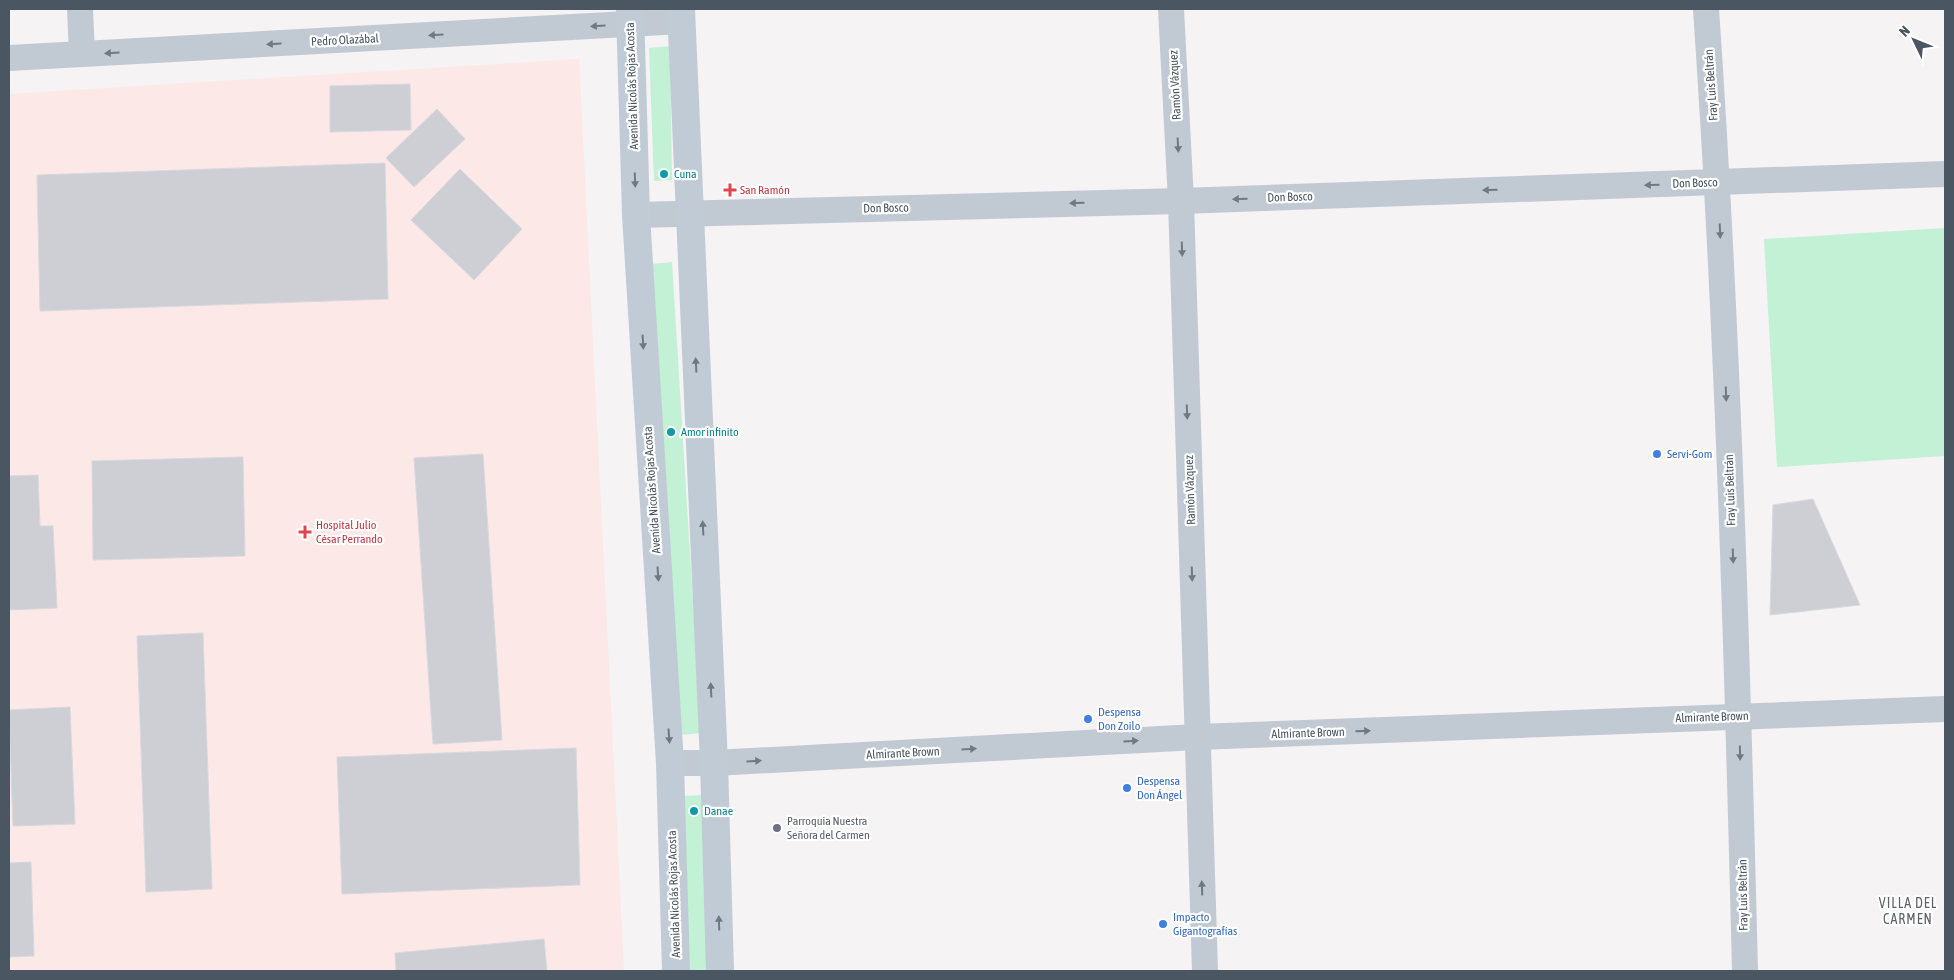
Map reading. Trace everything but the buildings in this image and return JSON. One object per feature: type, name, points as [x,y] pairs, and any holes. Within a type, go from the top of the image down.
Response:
[{"type":"main road","points":[[682,15],[714,763],[720,971]]},
{"type":"main road","name":"Avenida Nicolás Rojas Acosta","points":[[630,16],[636,216],[670,763],[676,971]]},
{"type":"street","points":[[80,9],[82,54]]},
{"type":"street","name":"Ramón Vázquez","points":[[1171,9],[1181,200],[1205,971]]},
{"type":"street","name":"Fray Luis Beltrán","points":[[1706,9],[1718,182],[1739,716],[1745,971]]},
{"type":"street","name":"Pedro Olazábal","points":[[9,58],[630,16],[682,15]]},
{"type":"street","name":"Don Bosco","points":[[636,216],[1945,174]]},
{"type":"street","name":"Almirante Brown","points":[[670,763],[714,763],[1197,737],[1945,709]]},
{"type":"shaded area","name":"Hospital Julio César Perrando","points":[[579,59],[624,971],[9,971],[9,94]]},
{"type":"green space","points":[[670,46],[672,180],[654,181],[649,48]]},
{"type":"green space","points":[[1945,228],[1945,456],[1777,467],[1764,239]]},
{"type":"green space","points":[[672,262],[701,733],[681,735],[651,264]]},
{"type":"green space","points":[[704,795],[708,971],[687,971],[683,796]]},
{"type":"place","name":"Cuna","points":[[664,174]]},
{"type":"place","name":"San Ramón","points":[[730,190]]},
{"type":"place","name":"Amor infinito","points":[[671,432]]},
{"type":"place","name":"Servi-Gom","points":[[1657,454]]},
{"type":"place","name":"Hospital Julio César Perrando","points":[[305,532]]},
{"type":"place","name":"Despensa Don Zoilo","points":[[1088,719]]},
{"type":"place","name":"Despensa Don Ángel","points":[[1127,788]]},
{"type":"place","name":"Danae","points":[[694,811]]},
{"type":"place","name":"Parroquia Nuestra Señora del Carmen","points":[[777,828]]},
{"type":"place","name":"Impacto Gigantografías","points":[[1163,924]]},
{"type":"district","name":"VILLA DEL CARMEN","points":[[1908,912]]}]
